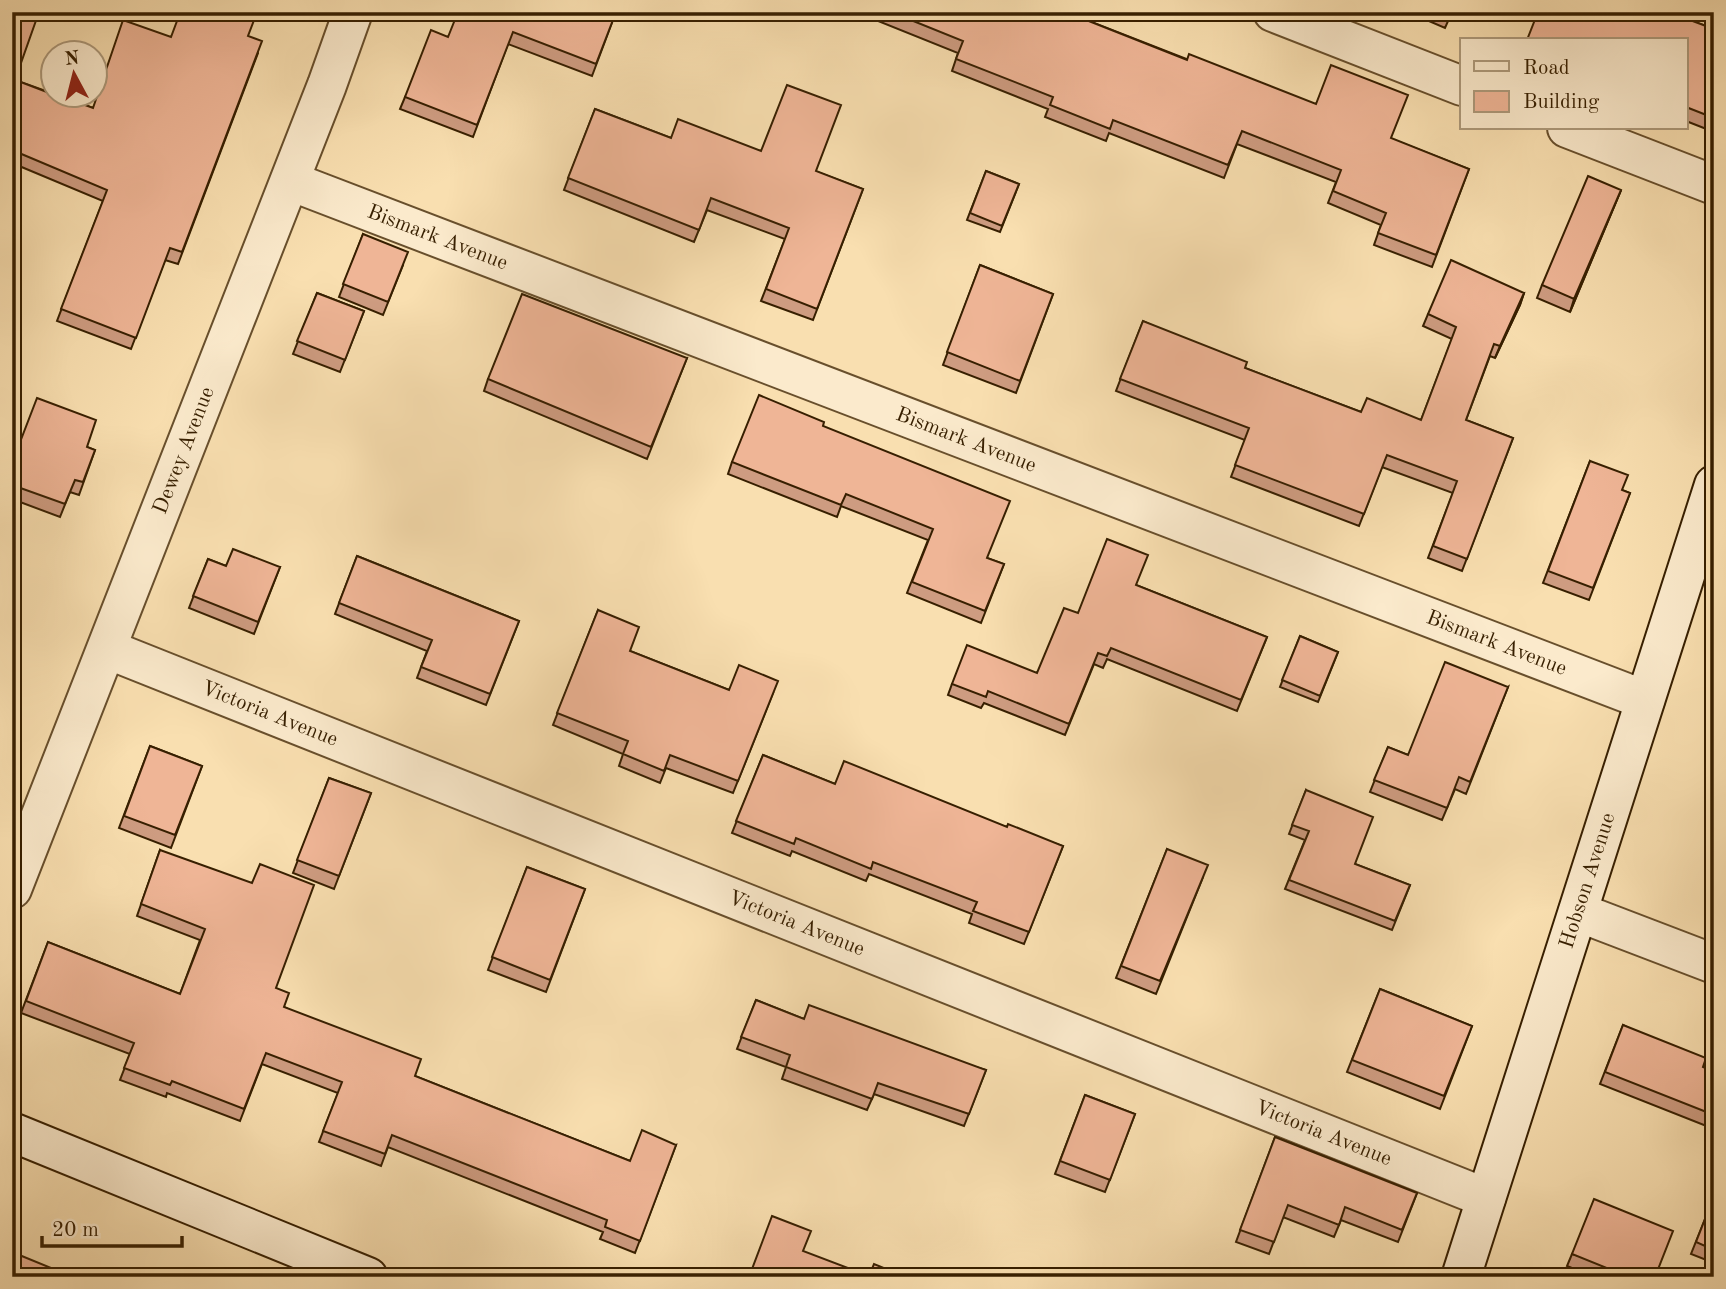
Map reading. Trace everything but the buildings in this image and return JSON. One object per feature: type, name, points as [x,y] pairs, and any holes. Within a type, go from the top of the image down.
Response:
[{"type":"street","name":"Dewey Avenue","points":[[12,889],[290,181],[352,12]]},
{"type":"street","points":[[1273,12],[1460,85]]},
{"type":"street","points":[[1572,130],[1714,185]]},
{"type":"street","name":"Bismark Avenue","points":[[290,181],[1645,699]]},
{"type":"street","name":"Hobson Avenue","points":[[1461,1277],[1645,699],[1704,547],[1714,485]]},
{"type":"street","name":"Victoria Avenue","points":[[107,649],[1486,1198]]},
{"type":"street","points":[[1578,912],[1714,964]]},
{"type":"street","points":[[12,1132],[368,1277]]}]
